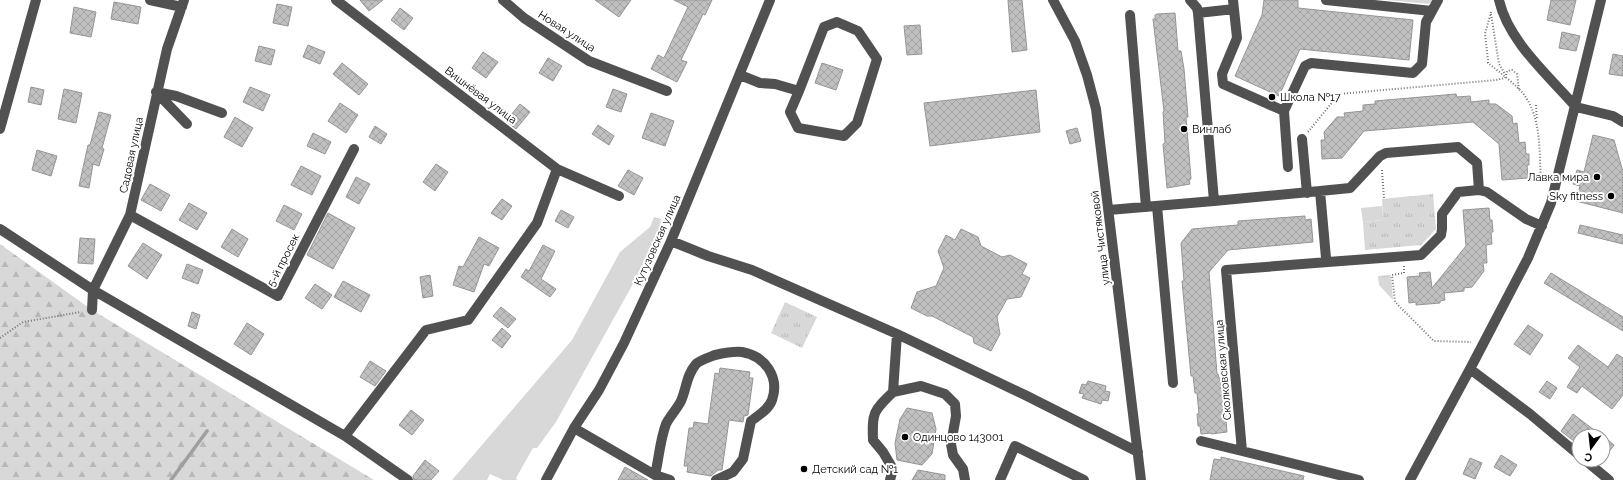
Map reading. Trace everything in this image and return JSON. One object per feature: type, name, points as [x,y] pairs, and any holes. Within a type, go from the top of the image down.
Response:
[{"type":"street","points":[[0,129],[36,0]]},
{"type":"street","points":[[150,0],[183,3]]},
{"type":"street","name":"Вишнёвая улица","points":[[336,0],[557,169],[619,196]]},
{"type":"street","name":"Новая улица","points":[[503,0],[524,18],[590,61],[667,91]]},
{"type":"street","name":"Кутузовская улица","points":[[546,480],[574,428],[599,390],[624,343],[671,241],[770,0]]},
{"type":"street","name":"улица Чистяковой","points":[[1053,0],[1075,41],[1087,75],[1094,102],[1101,142],[1141,480]]},
{"type":"street","points":[[1190,0],[1198,13],[1214,201]]},
{"type":"street","points":[[1326,0],[1432,10]]},
{"type":"street","points":[[1288,168],[1284,111],[1307,64],[1410,73],[1415,72],[1422,62],[1426,25],[1438,0]]},
{"type":"street","points":[[1410,480],[1528,258],[1552,203],[1601,0]]},
{"type":"street","name":"Садовая улица","points":[[92,310],[93,290],[130,215],[156,92],[167,49],[183,3]]},
{"type":"street","points":[[1496,4],[1513,32],[1536,64],[1576,107],[1613,116],[1623,122]]},
{"type":"street","points":[[1198,13],[1234,5],[1236,38],[1222,74],[1223,84],[1284,111]]},
{"type":"street","points":[[1130,15],[1146,207]]},
{"type":"street","points":[[837,22],[858,31],[877,59],[857,123],[844,136],[798,128],[790,112],[799,91],[824,27],[837,22]]},
{"type":"street","points":[[740,75],[760,83],[775,84],[799,91]]},
{"type":"street","points":[[156,92],[176,96],[222,113]]},
{"type":"street","points":[[156,92],[187,124]]},
{"type":"street","points":[[1302,139],[1307,193]]},
{"type":"street","points":[[1109,210],[1320,192],[1350,188],[1381,155],[1386,153],[1458,147],[1477,163],[1479,190],[1487,192],[1526,219],[1542,226]]},
{"type":"street","name":"5-й просек","points":[[130,215],[278,296],[354,148]]},
{"type":"street","points":[[345,436],[426,330],[468,320],[537,223],[557,169]]},
{"type":"street","name":"Сколковская улица","points":[[1242,451],[1226,270],[1403,258],[1421,255],[1441,235],[1442,214],[1458,192],[1479,190]]},
{"type":"street","points":[[1320,192],[1326,258],[1328,262]]},
{"type":"street","points":[[1157,206],[1173,383]]},
{"type":"street","points":[[0,229],[93,290],[345,436],[408,480]]},
{"type":"street","points":[[671,241],[708,256],[752,270],[897,334],[1025,395],[1138,452]]},
{"type":"street","points":[[893,392],[897,334]]},
{"type":"street","points":[[655,475],[666,423],[681,400],[686,379],[697,363],[711,356],[727,352],[742,352],[757,357],[766,363],[772,375],[774,385],[772,400],[765,411],[751,421],[743,459],[733,472],[716,480]]},
{"type":"street","points":[[1470,369],[1530,414],[1571,448]]},
{"type":"street","points":[[890,480],[893,469],[884,452],[873,440],[872,418],[879,405],[893,392],[921,386],[946,394],[955,404],[956,416],[951,444],[953,455],[963,470],[965,480]]},
{"type":"street","points":[[574,428],[655,475],[670,480]]},
{"type":"street","points":[[1201,441],[1359,480]]},
{"type":"street","points":[[1000,480],[1015,446],[1084,480]]},
{"type":"street","points":[[1595,468],[1609,480]]},
{"type":"path","points":[[1496,4],[1491,13],[1485,34],[1488,63],[1524,95],[1537,122]]},
{"type":"path","points":[[1491,13],[1499,64],[1505,74],[1505,78]]},
{"type":"path","points":[[1505,74],[1509,70],[1516,70],[1518,90]]},
{"type":"path","points":[[1302,139],[1339,94],[1505,78]]},
{"type":"path","points":[[1536,105],[1541,182]]},
{"type":"path","points":[[1381,155],[1384,198]]},
{"type":"path","points":[[1383,179],[1388,178]]},
{"type":"path","points":[[1403,258],[1404,273],[1392,275],[1395,302],[1434,341],[1472,342]]},
{"type":"path","points":[[0,338],[23,322],[92,310]]},
{"type":"green space","points":[[1387,0],[1434,0],[1429,4]]},
{"type":"green space","points":[[1433,194],[1436,229],[1421,245],[1365,250],[1363,222],[1383,220],[1382,199]]},
{"type":"green space","points":[[1382,206],[1383,220],[1363,222],[1361,208]]},
{"type":"green space","points":[[654,217],[661,219],[658,239],[556,422],[537,448],[533,448],[516,478],[517,480],[503,480],[490,474],[487,480],[452,480],[572,340],[620,252],[650,227]]},
{"type":"green space","points":[[0,244],[92,310],[374,480],[0,480]]},
{"type":"green space","points":[[1391,275],[1393,300],[1379,285],[1378,276]]},
{"type":"green space","points":[[785,302],[817,317],[802,348],[771,333]]},
{"type":"building","points":[[360,0],[383,0],[369,11]]},
{"type":"building","points":[[595,0],[631,0],[619,17]]},
{"type":"building","points":[[674,0],[712,0],[705,15],[703,14],[681,60],[687,62],[677,82],[651,69],[658,55],[664,58],[688,7]]},
{"type":"building","points":[[1008,0],[1022,0],[1027,50],[1012,52]]},
{"type":"building","points":[[1264,0],[1298,0],[1298,8],[1413,20],[1409,60],[1300,49],[1279,96],[1235,76],[1262,15]]},
{"type":"building","points":[[1551,0],[1576,0],[1570,25],[1547,20]]},
{"type":"building","points":[[114,2],[141,7],[138,24],[111,19]]},
{"type":"building","points":[[277,4],[292,7],[288,26],[273,23]]},
{"type":"building","points":[[74,7],[96,12],[91,37],[70,33]]},
{"type":"building","points":[[400,8],[413,18],[404,30],[391,20]]},
{"type":"building","points":[[1175,13],[1178,51],[1181,51],[1184,69],[1191,179],[1189,180],[1190,184],[1167,188],[1163,144],[1165,143],[1164,111],[1153,19],[1155,19],[1155,15],[1157,14]]},
{"type":"building","points":[[920,25],[922,54],[907,55],[904,26]]},
{"type":"building","points":[[1562,32],[1580,36],[1576,51],[1559,48]]},
{"type":"building","points":[[308,45],[325,52],[320,64],[303,57]]},
{"type":"building","points":[[259,46],[275,50],[271,65],[255,61]]},
{"type":"building","points":[[483,52],[498,62],[486,78],[472,68]]},
{"type":"building","points":[[1613,54],[1623,56],[1623,76],[1609,74]]},
{"type":"building","points":[[548,58],[562,66],[553,81],[539,73]]},
{"type":"building","points":[[342,63],[368,84],[359,95],[333,74]]},
{"type":"building","points":[[822,63],[843,70],[836,90],[815,83]]},
{"type":"building","points":[[31,87],[44,90],[41,105],[28,102]]},
{"type":"building","points":[[250,87],[270,95],[263,111],[243,102]]},
{"type":"building","points":[[64,89],[82,93],[76,123],[58,119]]},
{"type":"building","points":[[613,89],[627,94],[621,112],[606,107]]},
{"type":"building","points":[[1036,90],[1040,132],[930,146],[924,103]]},
{"type":"building","points":[[1456,94],[1457,97],[1470,96],[1471,102],[1489,100],[1489,104],[1496,104],[1512,116],[1513,124],[1517,123],[1519,143],[1525,142],[1526,154],[1529,154],[1529,165],[1527,165],[1528,178],[1502,180],[1499,144],[1473,122],[1364,131],[1342,158],[1322,159],[1321,140],[1325,140],[1324,132],[1337,117],[1345,117],[1344,113],[1363,111],[1363,105],[1375,104],[1375,101]]},
{"type":"building","points":[[340,103],[358,115],[346,133],[328,121]]},
{"type":"building","points":[[520,104],[530,112],[516,129],[506,121]]},
{"type":"building","points":[[99,112],[111,115],[102,148],[104,149],[99,166],[93,164],[89,188],[79,186],[88,145],[90,145]]},
{"type":"building","points":[[651,113],[674,121],[665,146],[642,138]]},
{"type":"building","points":[[235,117],[253,128],[242,147],[224,137]]},
{"type":"building","points":[[598,125],[614,136],[609,145],[592,134]]},
{"type":"building","points":[[375,126],[387,134],[381,144],[369,137]]},
{"type":"building","points":[[1077,128],[1081,141],[1070,144],[1066,131]]},
{"type":"building","points":[[313,133],[331,142],[325,154],[307,146]]},
{"type":"building","points":[[1593,135],[1614,140],[1623,172],[1623,213],[1576,201],[1580,186],[1573,184],[1577,170],[1584,172]]},
{"type":"building","points":[[37,150],[57,156],[51,176],[32,170]]},
{"type":"building","points":[[436,164],[448,172],[435,191],[423,182]]},
{"type":"building","points":[[301,166],[321,176],[312,195],[291,185]]},
{"type":"building","points":[[628,170],[643,178],[634,195],[618,186]]},
{"type":"building","points":[[356,177],[370,184],[359,204],[346,197]]},
{"type":"building","points":[[150,184],[170,195],[161,211],[141,200]]},
{"type":"building","points":[[502,199],[512,206],[502,220],[491,213]]},
{"type":"building","points":[[189,203],[207,213],[197,230],[179,220]]},
{"type":"building","points":[[284,205],[302,214],[294,230],[276,221]]},
{"type":"building","points":[[1489,208],[1493,232],[1491,232],[1492,244],[1486,245],[1487,263],[1483,263],[1484,271],[1472,287],[1464,288],[1464,291],[1444,293],[1445,300],[1440,301],[1440,303],[1416,305],[1416,302],[1409,303],[1407,277],[1420,276],[1419,273],[1430,272],[1432,288],[1466,246],[1463,210]]},
{"type":"building","points":[[561,210],[574,217],[568,228],[555,221]]},
{"type":"building","points":[[328,213],[355,228],[333,269],[307,255]]},
{"type":"building","points":[[1305,216],[1305,220],[1311,219],[1313,242],[1228,250],[1209,272],[1217,374],[1219,378],[1221,378],[1221,385],[1223,385],[1227,432],[1201,434],[1200,426],[1198,426],[1197,414],[1199,414],[1197,393],[1195,393],[1193,376],[1191,376],[1182,281],[1184,281],[1181,243],[1192,229],[1238,225],[1238,221]]},
{"type":"building","points":[[1580,225],[1623,235],[1623,244],[1578,233]]},
{"type":"building","points":[[232,229],[248,239],[238,257],[221,247]]},
{"type":"building","points":[[961,229],[978,237],[981,246],[1002,257],[1010,255],[1027,264],[1022,274],[1030,278],[1021,297],[1007,299],[997,317],[1000,334],[991,351],[974,343],[973,337],[932,316],[927,316],[911,308],[917,292],[936,286],[944,268],[938,251],[946,235],[955,240]]},
{"type":"building","points":[[479,237],[499,248],[489,266],[484,264],[474,292],[453,285],[459,266],[463,267]]},
{"type":"building","points":[[80,238],[95,239],[93,264],[78,263]]},
{"type":"building","points":[[143,243],[162,255],[147,279],[128,266]]},
{"type":"building","points":[[543,245],[555,251],[541,279],[556,289],[550,297],[521,277],[526,269],[529,271]]},
{"type":"building","points":[[187,264],[203,270],[198,284],[182,278]]},
{"type":"building","points":[[1551,273],[1623,317],[1623,331],[1544,283]]},
{"type":"building","points":[[430,275],[433,296],[423,298],[420,277]]},
{"type":"building","points":[[343,281],[370,295],[361,312],[334,297]]},
{"type":"building","points":[[315,284],[332,295],[322,309],[305,298]]},
{"type":"building","points":[[501,307],[516,319],[508,328],[493,316]]},
{"type":"building","points":[[192,312],[200,315],[196,329],[188,326]]},
{"type":"building","points":[[247,323],[264,334],[251,355],[234,344]]},
{"type":"building","points":[[1528,325],[1543,335],[1530,355],[1514,344]]},
{"type":"building","points":[[502,328],[511,336],[502,348],[492,340]]},
{"type":"building","points":[[1578,345],[1608,367],[1617,354],[1623,358],[1623,395],[1612,409],[1582,386],[1577,393],[1567,387],[1580,367],[1568,358]]},
{"type":"building","points":[[370,361],[386,371],[375,386],[360,377]]},
{"type":"building","points":[[720,368],[750,372],[749,378],[753,378],[748,415],[744,416],[743,422],[729,420],[722,470],[718,470],[711,476],[687,472],[688,466],[684,466],[689,428],[693,428],[694,422],[708,424],[715,373],[719,374]]},
{"type":"building","points":[[1088,381],[1106,386],[1105,391],[1110,392],[1108,401],[1102,400],[1101,404],[1082,398],[1084,394],[1079,393],[1082,384],[1086,385]]},
{"type":"building","points":[[1547,381],[1557,388],[1550,399],[1539,392]]},
{"type":"building","points":[[907,408],[932,413],[936,429],[932,454],[922,465],[897,460],[895,443],[900,419]]},
{"type":"building","points":[[411,410],[424,420],[412,435],[399,425]]},
{"type":"building","points":[[1573,414],[1591,428],[1571,428],[1571,439],[1561,431]]},
{"type":"building","points":[[1501,455],[1517,465],[1510,476],[1494,467]]},
{"type":"building","points":[[1221,457],[1304,476],[1303,480],[1210,480],[1214,459],[1221,460]]},
{"type":"building","points":[[1470,458],[1482,463],[1475,479],[1463,474]]},
{"type":"building","points":[[425,460],[439,471],[431,480],[414,480],[413,476]]},
{"type":"building","points":[[625,467],[648,480],[618,480]]},
{"type":"building","points":[[918,470],[945,475],[945,480],[912,480]]},
{"type":"waterway","points":[[171,480],[207,431]]},
{"type":"place","name":"Школа №17","points":[[1272,97]]},
{"type":"place","name":"Винлаб","points":[[1184,129]]},
{"type":"place","name":"Лавка мира","points":[[1597,177]]},
{"type":"place","name":"Sky fitness","points":[[1611,196]]},
{"type":"place","name":"Одинцово 143001","points":[[905,437]]},
{"type":"place","name":"Детский сад №1","points":[[804,469]]}]
